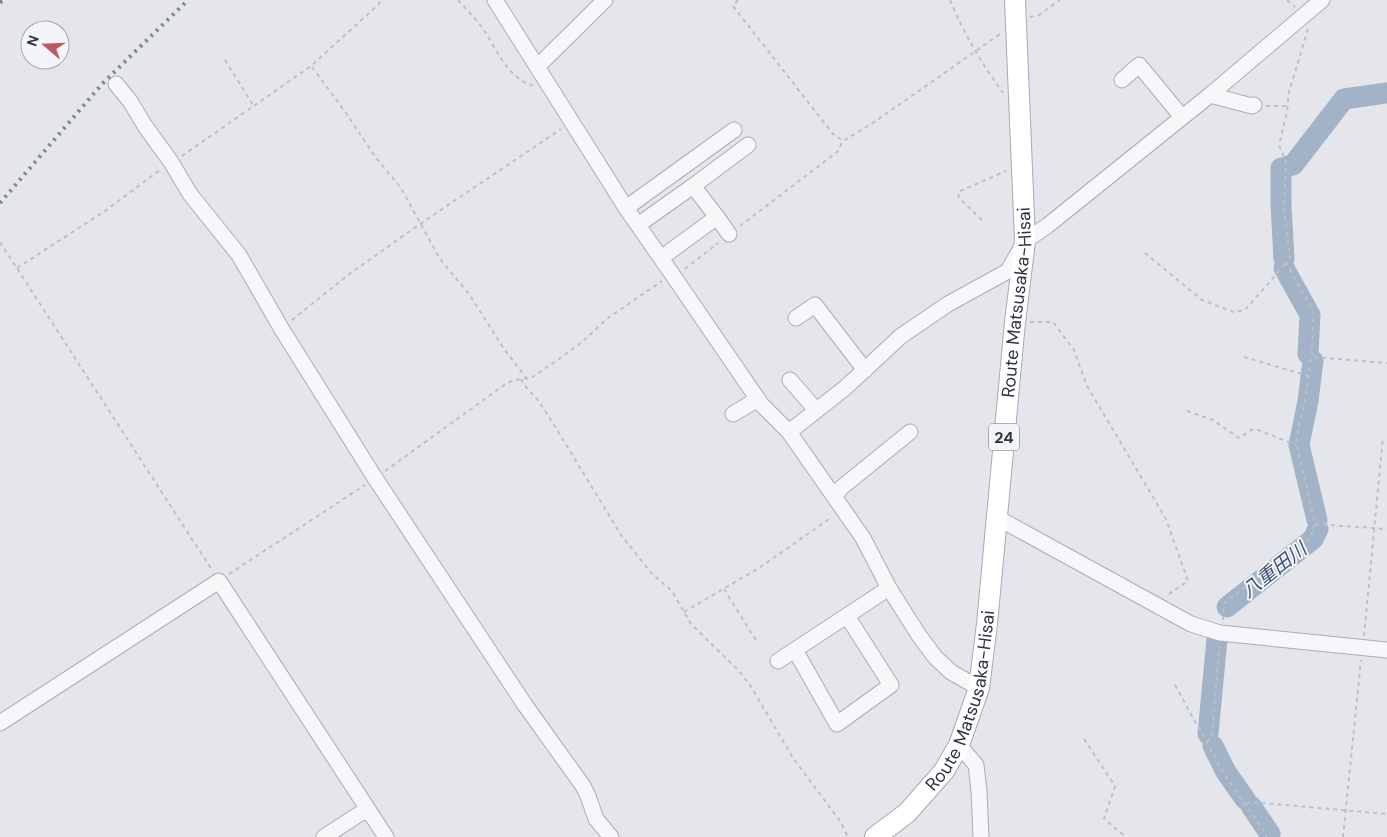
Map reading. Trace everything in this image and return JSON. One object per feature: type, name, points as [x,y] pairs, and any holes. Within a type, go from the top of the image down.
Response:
[{"type":"main road","name":"Route Matsusaka-Hisai","points":[[876,837],[907,813],[944,771],[959,745],[979,688],[987,624],[1015,322],[1025,241],[1015,0]]},
{"type":"street","points":[[495,0],[626,208],[758,399],[789,432],[839,503],[863,538],[889,588],[935,657],[952,672],[979,688]]},
{"type":"street","points":[[537,67],[605,0]]},
{"type":"street","points":[[789,432],[845,388],[901,336],[948,304],[1008,271],[1025,241],[1048,226],[1210,95],[1319,3]]},
{"type":"street","points":[[1122,80],[1139,65],[1182,117]]},
{"type":"street","points":[[116,84],[130,101],[190,194],[239,255],[281,328],[375,478],[476,632],[582,786],[588,796],[596,819],[612,837]]},
{"type":"street","points":[[1210,95],[1254,105]]},
{"type":"street","points":[[626,208],[734,130]]},
{"type":"street","points":[[638,225],[748,145]]},
{"type":"street","points":[[693,186],[730,234]]},
{"type":"street","points":[[662,258],[717,217]]},
{"type":"street","points":[[796,318],[815,305],[864,370]]},
{"type":"street","points":[[790,380],[816,410]]},
{"type":"street","points":[[733,414],[758,399]]},
{"type":"street","points":[[839,503],[841,488],[910,432]]},
{"type":"street","points":[[996,517],[1191,624],[1220,633],[1387,650]]},
{"type":"street","points":[[0,723],[219,581],[386,837]]},
{"type":"street","points":[[778,661],[889,588]]},
{"type":"street","points":[[795,650],[837,724],[891,685],[846,616]]},
{"type":"street","points":[[959,745],[976,765],[981,837]]},
{"type":"street","points":[[324,837],[368,809]]},
{"type":"path","points":[[17,268],[105,211],[171,162],[184,155],[311,66],[379,4],[380,0]]},
{"type":"path","points":[[458,0],[481,26],[510,71],[521,81],[532,86],[551,89]]},
{"type":"path","points":[[738,0],[733,6],[833,134],[843,141]]},
{"type":"path","points":[[950,0],[962,29],[989,73],[1004,94],[1019,99]]},
{"type":"path","points":[[311,66],[376,158],[401,188],[440,259],[469,294],[504,349],[527,379],[582,342],[608,318],[672,274],[678,275],[837,152],[843,141],[873,123],[1016,23],[1039,15],[1060,0]]},
{"type":"path","points":[[1144,253],[1202,300],[1234,312],[1245,310],[1290,258],[1284,207],[1286,162],[1279,145],[1289,92],[1319,3]]},
{"type":"path","points":[[225,60],[253,105]]},
{"type":"path","points":[[1254,105],[1287,106]]},
{"type":"path","points":[[281,328],[352,272],[571,122]]},
{"type":"path","points":[[982,220],[959,198],[958,192],[1022,163]]},
{"type":"path","points":[[0,242],[219,581]]},
{"type":"path","points":[[1208,742],[1212,738],[1224,603],[1310,538],[1315,524],[1296,445],[1312,357],[1313,316],[1311,308],[1286,263]]},
{"type":"path","points":[[1015,322],[1053,322],[1074,350],[1087,386],[1166,519],[1188,581],[1154,604]]},
{"type":"path","points":[[1244,357],[1309,376]]},
{"type":"path","points":[[1312,357],[1387,363]]},
{"type":"path","points":[[522,379],[524,385],[537,399],[551,420],[620,535],[652,574],[672,591],[692,624],[739,671],[750,685],[793,758],[834,813],[848,837]]},
{"type":"path","points":[[1187,411],[1213,420],[1239,438],[1256,429],[1296,445]]},
{"type":"path","points":[[684,612],[759,568],[839,503]]},
{"type":"path","points":[[1315,524],[1387,529]]},
{"type":"path","points":[[724,589],[757,642]]},
{"type":"path","points":[[1176,685],[1224,774],[1246,804],[1266,834],[1266,837]]},
{"type":"path","points":[[1084,739],[1115,786],[1104,819],[1126,837]]},
{"type":"path","points":[[1246,804],[1252,802],[1387,814]]},
{"type":"waterway","name":"八重田川","points":[[1288,166],[1293,165],[1344,99],[1387,93]]},
{"type":"waterway","name":"八重田川","points":[[1281,168],[1284,259]]},
{"type":"waterway","name":"八重田川","points":[[1284,268],[1310,315],[1308,354]]},
{"type":"waterway","name":"八重田川","points":[[1313,361],[1308,401],[1299,445],[1317,520]]},
{"type":"waterway","name":"八重田川","points":[[1227,607],[1313,539],[1318,529]]},
{"type":"waterway","name":"八重田川","points":[[1208,734],[1217,639]]},
{"type":"waterway","name":"八重田川","points":[[1213,746],[1226,772],[1245,799]]},
{"type":"waterway","name":"八重田川","points":[[1251,806],[1270,834],[1269,837]]},
{"type":"railway","points":[[0,2],[7,0]]},
{"type":"railway","points":[[0,203],[102,84],[188,0]]}]
